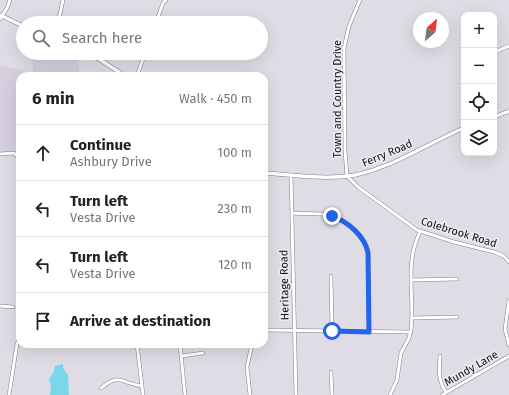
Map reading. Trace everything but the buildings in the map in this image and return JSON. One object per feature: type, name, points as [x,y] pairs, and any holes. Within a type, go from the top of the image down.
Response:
[{"type":"main road","points":[[1,17],[16,23]]},
{"type":"main road","points":[[100,60],[119,72]]},
{"type":"main road","points":[[497,115],[509,111]]},
{"type":"main road","name":"Ferry Road","points":[[268,173],[330,177],[364,173],[379,168],[461,129]]},
{"type":"street","points":[[1,17],[10,0]]},
{"type":"street","points":[[60,16],[63,0]]},
{"type":"street","points":[[158,16],[163,3],[166,0]]},
{"type":"street","name":"Town and Country Drive","points":[[347,176],[345,151],[344,48],[349,26],[360,0]]},
{"type":"street","points":[[497,51],[509,46]]},
{"type":"street","points":[[138,72],[143,60]]},
{"type":"street","points":[[0,154],[16,154]]},
{"type":"street","name":"Heritage Road","points":[[291,174],[296,395]]},
{"type":"street","name":"Colebrook Road","points":[[347,176],[358,187],[411,227],[420,232],[494,252],[504,256],[509,262]]},
{"type":"street","points":[[292,213],[332,216],[358,233],[363,239],[368,253],[369,332]]},
{"type":"street","points":[[390,395],[398,376],[401,353],[411,332],[412,253],[420,232]]},
{"type":"street","points":[[504,256],[509,257]]},
{"type":"street","points":[[331,276],[332,331]]},
{"type":"street","points":[[411,280],[457,279]]},
{"type":"street","points":[[509,301],[505,329],[509,345]]},
{"type":"street","points":[[0,306],[13,307]]},
{"type":"street","points":[[412,318],[458,317]]},
{"type":"street","points":[[268,330],[411,332]]},
{"type":"street","points":[[10,395],[16,348]]},
{"type":"street","points":[[137,348],[143,395]]},
{"type":"street","points":[[181,348],[185,395]]},
{"type":"street","points":[[250,395],[247,367],[251,348]]},
{"type":"street","points":[[182,356],[203,353]]},
{"type":"street","points":[[440,356],[440,377],[442,386],[446,392]]},
{"type":"street","name":"Mundy Lane","points":[[442,395],[509,356]]},
{"type":"street","points":[[331,372],[332,395]]},
{"type":"street","points":[[102,388],[109,381],[114,379],[142,386]]},
{"type":"shaded area","points":[[32,60],[78,60],[79,72],[33,72]]},
{"type":"shaded area","points":[[0,65],[29,72],[16,72],[16,153],[0,152]]},
{"type":"water","points":[[63,364],[63,368],[68,375],[69,395],[50,395],[51,386],[49,379],[55,366]]},
{"type":"route","points":[[332,216],[336,217],[358,233],[366,245],[368,253],[369,332],[332,331]]}]
